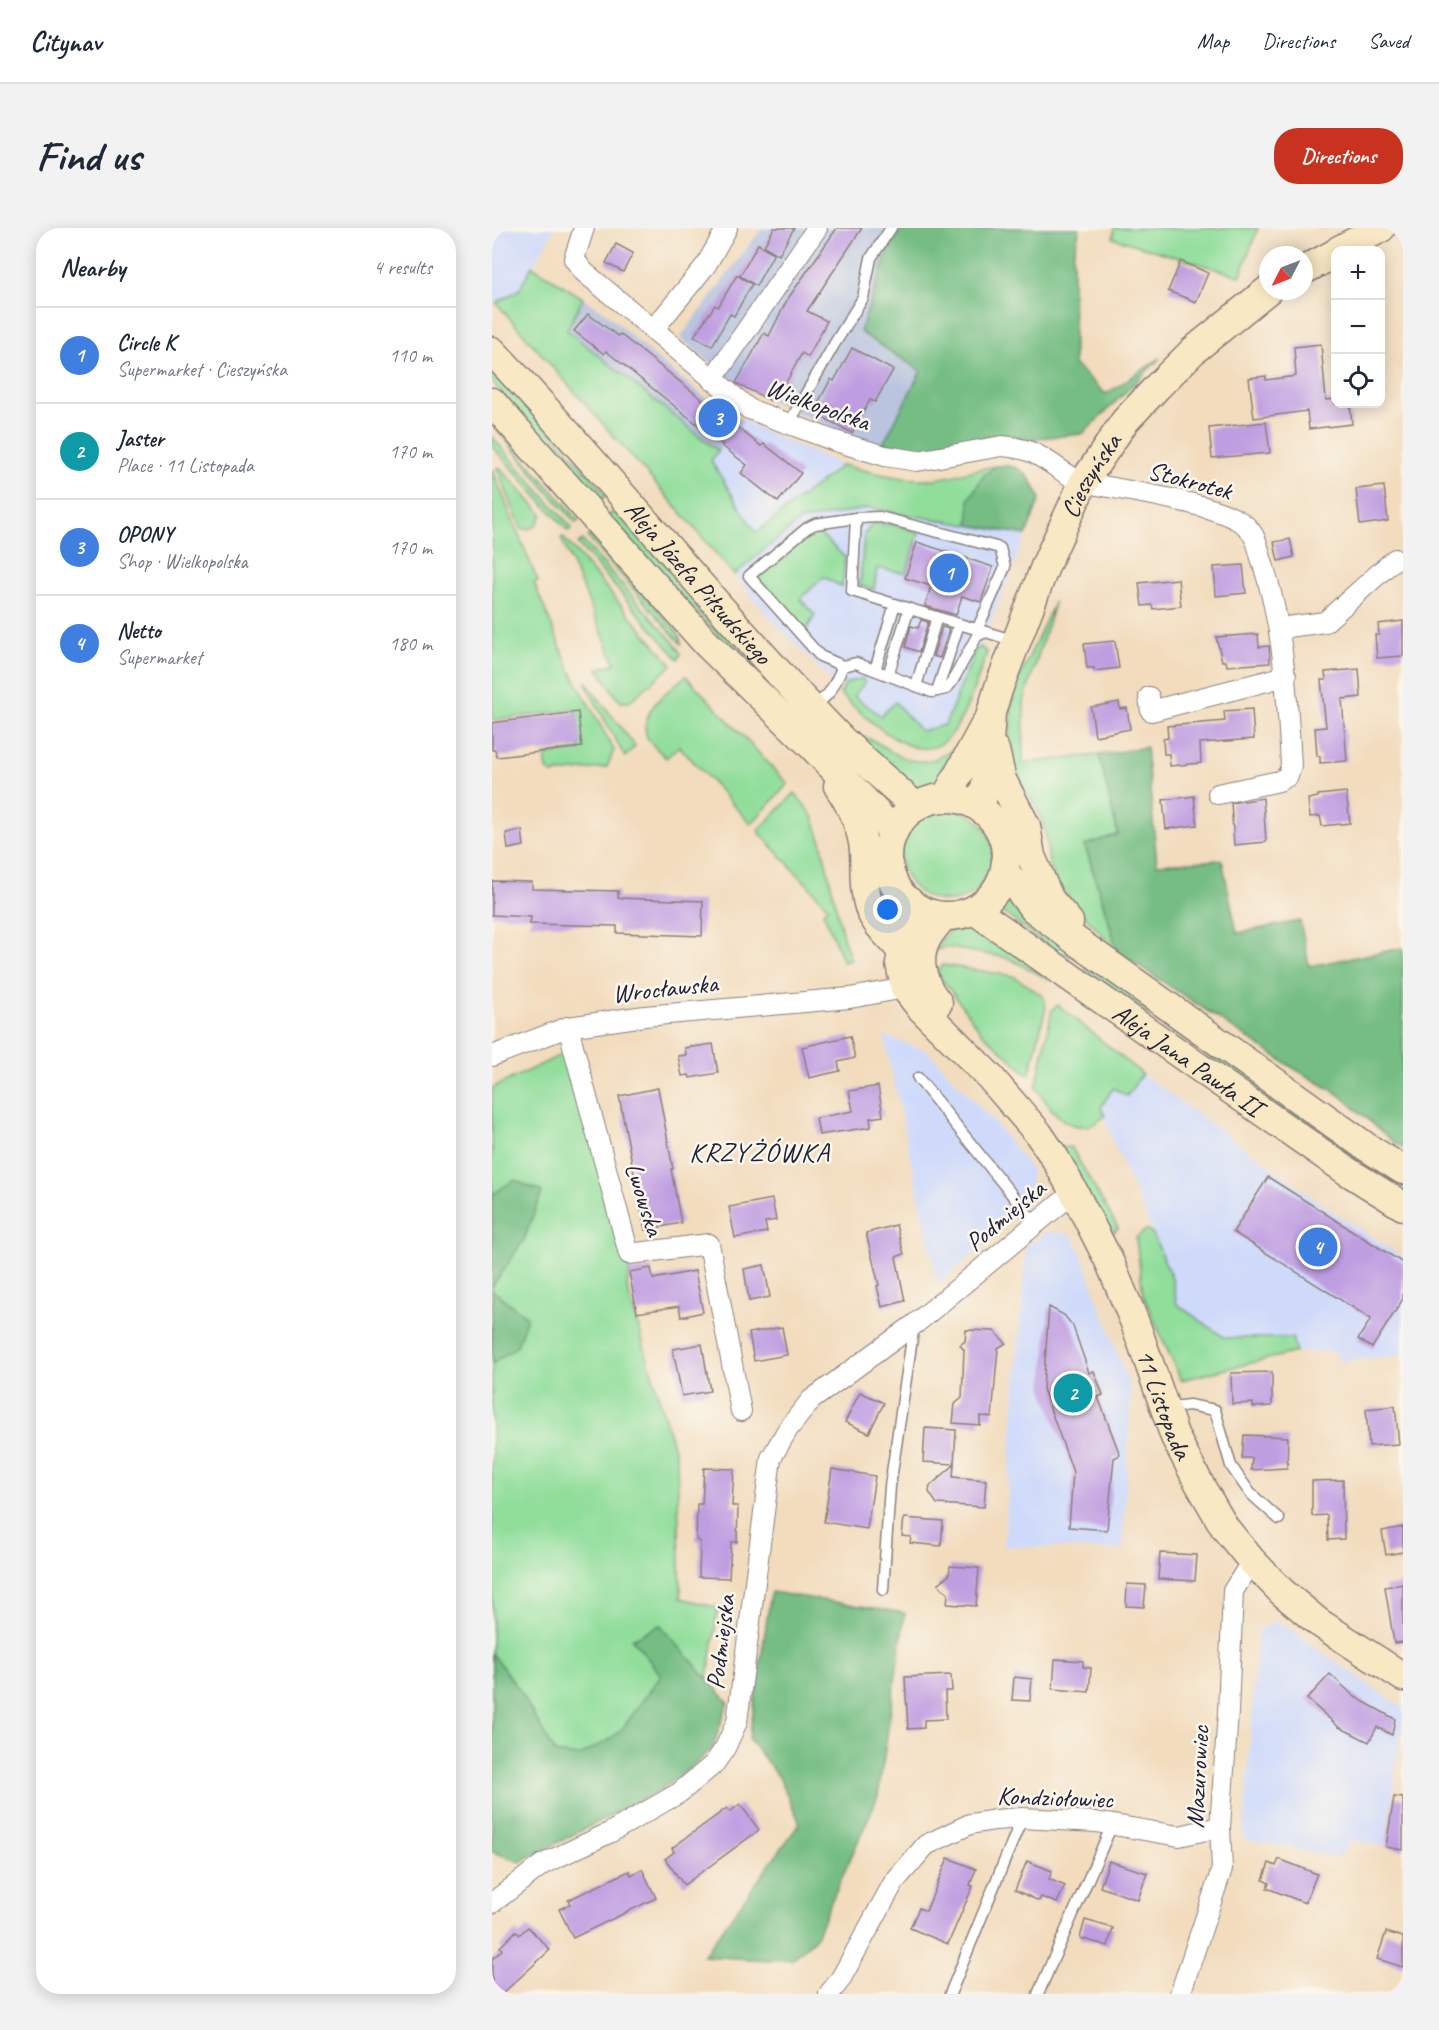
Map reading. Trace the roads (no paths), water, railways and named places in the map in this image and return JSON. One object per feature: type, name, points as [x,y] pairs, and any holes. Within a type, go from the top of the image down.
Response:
[{"type":"main road","points":[[1348,246],[1381,228]]},
{"type":"main road","points":[[1313,265],[1331,255]]},
{"type":"main road","name":"Cieszyńska","points":[[946,797],[991,722],[1017,641],[1046,564],[1083,483],[1125,421],[1194,350],[1259,297]]},
{"type":"main road","name":"Aleja Józefa Piłsudskiego","points":[[492,351],[613,484],[709,597],[808,704],[916,807]]},
{"type":"main road","name":"Aleja Józefa Piłsudskiego","points":[[492,402],[707,645],[814,748],[883,820],[893,834]]},
{"type":"main road","points":[[991,722],[1002,780],[1026,826],[1031,856],[1050,900],[1108,963]]},
{"type":"main road","name":"Cieszyńska","points":[[980,808],[986,784],[991,722]]},
{"type":"main road","points":[[814,748],[847,800],[858,827],[864,847],[866,893],[870,911],[901,950]]},
{"type":"main road","points":[[946,797],[964,800],[980,808],[992,818],[1002,833],[1006,847],[1005,872],[996,891],[974,910],[959,916],[943,917],[926,912],[910,903],[897,889],[890,871],[888,852],[893,834],[902,819],[916,807],[930,800],[946,797]]},
{"type":"main road","name":"Aleja Jana Pawła II","points":[[1005,872],[1033,908],[1356,1139],[1403,1170]]},
{"type":"main road","points":[[905,988],[900,963],[910,903]]},
{"type":"main road","name":"Aleja Jana Pawła II","points":[[974,910],[1339,1165],[1403,1206]]},
{"type":"main road","name":"11 Listopada","points":[[943,917],[926,940],[923,949],[922,975],[929,992],[955,1025],[989,1076]]},
{"type":"main road","name":"11 Listopada","points":[[905,988],[940,1028],[989,1076],[1038,1133],[1074,1192],[1114,1273],[1135,1323],[1175,1437],[1225,1528],[1282,1592],[1317,1622],[1403,1677]]},
{"type":"street","name":"Wielkopolska","points":[[584,228],[574,259],[584,272],[749,409],[788,425],[855,447],[917,461],[1002,446],[1016,447],[1037,454],[1083,483]]},
{"type":"street","points":[[653,330],[706,265],[727,228]]},
{"type":"street","points":[[712,380],[817,228]]},
{"type":"street","name":"Stokrotek","points":[[1083,483],[1098,484],[1207,507],[1246,525],[1256,538],[1280,628],[1286,676],[1291,765],[1288,776],[1279,781],[1218,794]]},
{"type":"street","points":[[1280,628],[1325,622],[1395,559]]},
{"type":"street","points":[[1149,697],[1151,711],[1286,676]]},
{"type":"street","name":"Wrocławska","points":[[492,1056],[568,1027],[645,1016],[850,998],[905,988]]},
{"type":"street","name":"Lwowska","points":[[568,1027],[629,1254],[709,1244],[741,1411]]},
{"type":"street","name":"Podmiejska","points":[[492,1903],[543,1864],[611,1832],[680,1793],[714,1764],[725,1748],[737,1722],[771,1458],[788,1429],[811,1400],[915,1324],[1074,1192]]},
{"type":"street","name":"Mazurowiec","points":[[1180,1994],[1222,1869],[1220,1827],[1233,1591],[1252,1561]]},
{"type":"street","name":"Kondziołowiec","points":[[829,1994],[840,1980],[894,1882],[926,1845],[970,1824],[1022,1818],[1096,1822],[1179,1836],[1220,1827]]},
{"type":"lane","points":[[788,425],[863,298],[871,258],[891,228]]},
{"type":"lane","points":[[880,517],[1000,548],[1005,567],[982,631],[972,643],[952,682],[946,689],[932,692],[856,663],[843,666],[820,656],[749,576],[807,528],[815,524],[880,517]]},
{"type":"lane","points":[[856,518],[852,591],[1017,641]]},
{"type":"lane","points":[[875,670],[895,604]]},
{"type":"lane","points":[[888,675],[909,609]]},
{"type":"lane","points":[[916,686],[937,617]]},
{"type":"lane","points":[[937,691],[959,624]]},
{"type":"lane","points":[[808,704],[818,703],[825,699],[843,666]]},
{"type":"lane","points":[[918,1078],[1029,1216],[1033,1227]]},
{"type":"lane","points":[[883,1590],[890,1486],[915,1324]]},
{"type":"lane","points":[[1165,1408],[1189,1405],[1215,1410],[1231,1466],[1250,1492],[1279,1519]]},
{"type":"lane","points":[[950,1994],[1022,1818]]},
{"type":"lane","points":[[1038,1994],[1112,1825]]},
{"type":"place","name":"OPONY","points":[[718,418]]},
{"type":"place","name":"Circle K","points":[[949,573]]},
{"type":"place","name":"Netto","points":[[1318,1247]]},
{"type":"place","name":"Jaster","points":[[1073,1393]]},
{"type":"district","name":"KRZYŻÓWKA","points":[[760,1152]]}]
